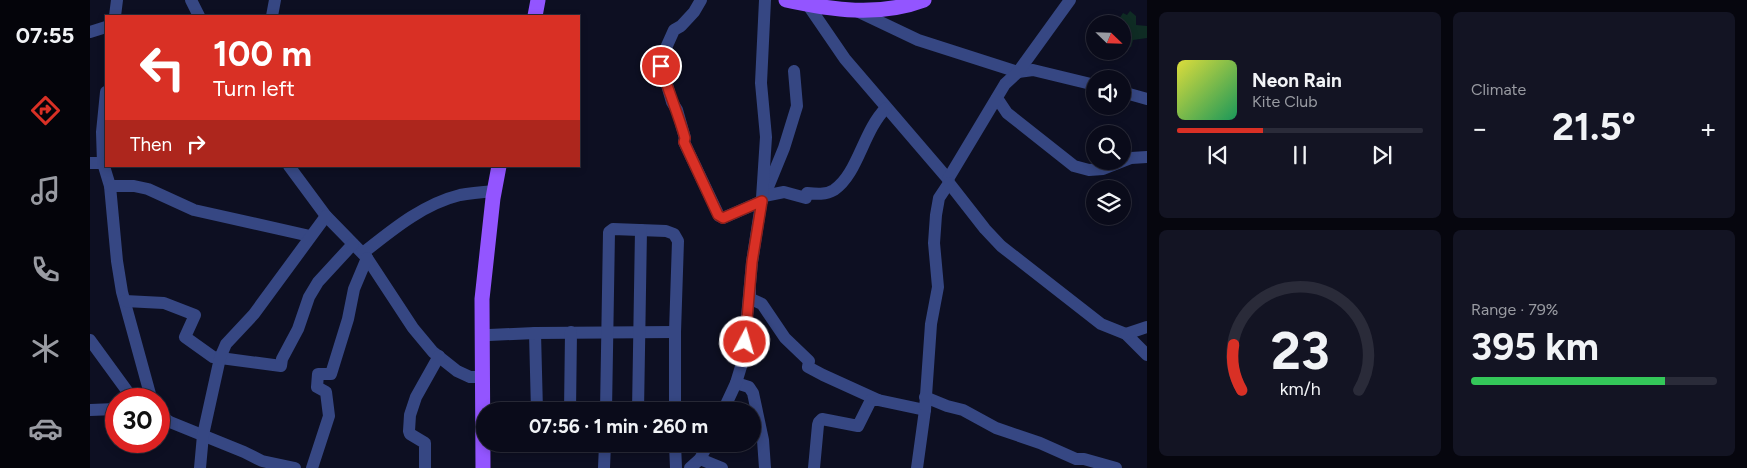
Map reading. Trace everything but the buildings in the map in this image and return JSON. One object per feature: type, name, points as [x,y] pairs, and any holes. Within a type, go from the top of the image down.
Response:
[{"type":"main road","points":[[527,15],[530,0]]},
{"type":"main road","points":[[535,15],[538,0]]},
{"type":"main road","points":[[786,0],[838,10],[857,11],[893,8],[924,0]]},
{"type":"main road","points":[[483,468],[482,300],[494,191],[499,167]]},
{"type":"main road","points":[[490,402],[489,335],[491,291],[501,199],[507,167]]},
{"type":"main road","points":[[491,452],[491,468]]},
{"type":"street","points":[[115,15],[117,0]]},
{"type":"street","points":[[191,0],[199,15]]},
{"type":"street","points":[[272,15],[274,0]]},
{"type":"street","points":[[700,0],[694,12],[681,26],[674,30],[661,59],[672,102],[677,110],[685,138],[684,142],[718,215],[723,218],[763,198],[784,192],[806,198],[807,193],[824,194],[834,190],[849,174],[872,124],[886,108]]},
{"type":"street","points":[[728,402],[743,360],[752,262],[763,198],[766,138],[761,83],[765,0]]},
{"type":"street","points":[[917,468],[932,324],[938,287],[934,252],[939,198],[1005,84],[1018,72],[1070,0]]},
{"type":"street","points":[[808,5],[844,58],[1001,246],[1101,324],[1126,334],[1147,355]]},
{"type":"street","points":[[857,11],[918,40],[1018,72],[1033,70],[1086,83]]},
{"type":"street","points":[[90,32],[105,27]]},
{"type":"street","points":[[763,198],[782,154],[797,106],[794,72]]},
{"type":"street","points":[[1131,95],[1147,99]]},
{"type":"street","points":[[997,98],[1008,113],[1074,166],[1089,170],[1104,169],[1131,158],[1147,157]]},
{"type":"street","points":[[105,105],[96,163],[110,186],[117,261],[124,301],[148,388]]},
{"type":"street","points":[[290,167],[326,216],[365,255],[413,328],[439,356],[457,371],[470,377],[482,377]]},
{"type":"street","points":[[110,186],[134,186],[148,189],[194,210],[310,236]]},
{"type":"street","points":[[312,468],[329,416],[326,392],[317,387],[318,374],[331,374],[365,255],[399,224],[431,206],[459,195],[494,191]]},
{"type":"street","points":[[200,468],[203,435],[220,358],[226,344],[234,333],[254,314],[326,216]]},
{"type":"street","points":[[606,402],[609,232],[613,229],[666,231],[674,234],[678,241],[675,402]]},
{"type":"street","points":[[638,402],[641,230]]},
{"type":"street","points":[[124,301],[164,303],[195,315],[185,337],[213,356],[281,366],[282,359],[298,329],[318,282],[353,244]]},
{"type":"street","points":[[750,287],[751,299],[762,304],[785,338],[809,361],[808,367],[878,400]]},
{"type":"street","points":[[1126,334],[1147,328]]},
{"type":"street","points":[[489,335],[535,332],[675,332]]},
{"type":"street","points":[[535,332],[536,402]]},
{"type":"street","points":[[570,402],[571,332]]},
{"type":"street","points":[[90,340],[125,388]]},
{"type":"street","points":[[425,468],[425,443],[408,431],[410,415],[416,397],[439,356]]},
{"type":"street","points":[[736,383],[748,387],[753,393],[763,440],[765,468]]},
{"type":"street","points":[[814,468],[819,422],[825,419],[858,426],[871,400],[878,400],[925,403],[963,410],[996,428],[1040,443],[1076,459],[1084,459],[1116,468]]},
{"type":"street","points":[[90,410],[105,409]]},
{"type":"street","points":[[170,422],[262,461],[295,468]]},
{"type":"street","points":[[604,468],[605,452]]},
{"type":"street","points":[[675,452],[676,468]]},
{"type":"street","points":[[703,452],[695,463],[722,468]]},
{"type":"green space","points":[[1130,11],[1136,16],[1136,25],[1147,26],[1147,38],[1133,40],[1131,47],[1131,15],[1127,15]]},
{"type":"route","points":[[661,66],[672,102],[677,110],[685,138],[684,142],[718,215],[723,218],[762,201],[752,262],[745,342]]}]
